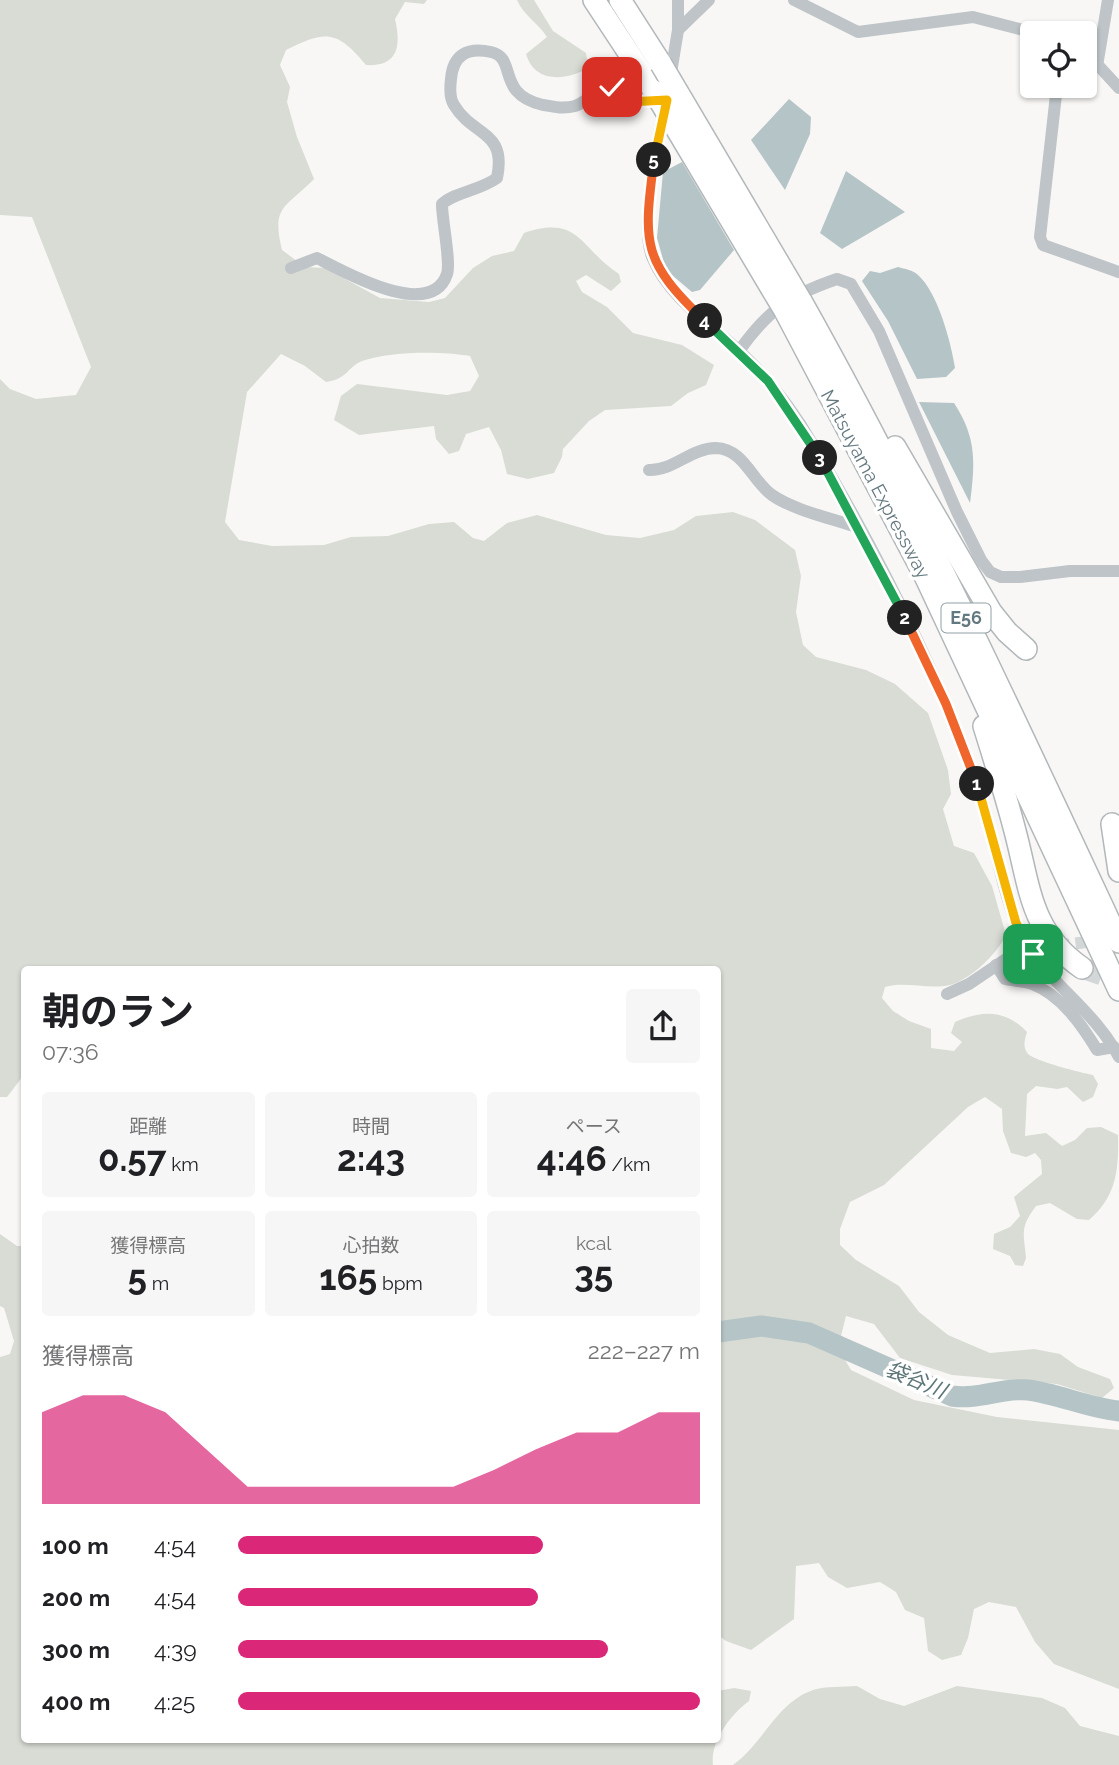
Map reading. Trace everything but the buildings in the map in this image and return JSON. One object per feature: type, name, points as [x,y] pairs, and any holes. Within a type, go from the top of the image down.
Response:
[{"type":"highway","name":"Matsuyama Expressway","points":[[594,0],[660,96],[793,306],[854,394],[940,565],[1119,942]]},
{"type":"highway","name":"Matsuyama Expressway","points":[[620,0],[661,64],[793,306],[872,475],[926,578],[1119,990]]},
{"type":"highway","points":[[793,306],[878,420],[992,612],[1007,632],[1026,649]]},
{"type":"highway","points":[[872,475],[983,724],[1016,833],[1032,902],[1051,941],[1082,968]]},
{"type":"highway","points":[[1112,824],[1119,871]]},
{"type":"street","points":[[678,0],[678,30],[660,96],[648,237],[652,257],[669,286],[739,351],[768,381],[793,413],[859,528],[915,636],[950,715],[977,783],[1016,923],[1045,971],[1094,1017],[1116,1052]]},
{"type":"street","points":[[678,30],[709,0]]},
{"type":"street","points":[[794,0],[858,32],[973,17],[1020,29]]},
{"type":"street","points":[[1108,0],[1097,66],[1119,88]]},
{"type":"street","points":[[1104,23],[1119,26]]},
{"type":"street","points":[[290,268],[317,258],[376,287],[402,293],[425,293],[443,282],[448,273],[448,262],[442,204],[449,197],[482,189],[497,178],[500,165],[500,153],[492,139],[454,105],[450,88],[452,65],[457,56],[469,51],[494,52],[503,60],[518,96],[528,101],[561,108],[573,106],[606,86],[628,102],[660,96]]},
{"type":"street","points":[[1055,98],[1040,237],[1044,245],[1119,272]]},
{"type":"street","points":[[739,351],[761,320],[790,298],[837,279],[851,285],[879,331],[957,512],[981,560],[990,572],[1001,577],[1020,577],[1070,571],[1119,571]]},
{"type":"street","points":[[649,470],[664,469],[699,451],[726,450],[738,457],[774,497],[859,528]]},
{"type":"street","points":[[947,994],[969,984],[1018,951]]},
{"type":"street","points":[[996,965],[1000,975],[1006,979],[1031,984],[1058,1002],[1074,1017],[1097,1050],[1116,1052]]},
{"type":"shaded area","points":[[0,0],[427,0],[424,4],[405,2],[395,19],[398,37],[395,52],[391,58],[377,65],[366,65],[347,45],[330,37],[311,39],[286,50],[280,65],[290,87],[287,102],[297,137],[314,179],[283,208],[278,224],[282,250],[305,267],[325,268],[380,298],[429,302],[445,298],[473,268],[492,256],[514,251],[524,233],[557,228],[578,237],[619,274],[621,282],[611,291],[586,275],[576,281],[582,292],[607,307],[633,333],[682,345],[714,365],[706,385],[688,393],[671,406],[605,410],[589,421],[563,449],[554,473],[528,479],[507,474],[501,450],[489,427],[466,434],[459,451],[449,454],[436,439],[434,426],[359,435],[334,420],[341,396],[357,384],[447,395],[470,391],[479,376],[470,356],[445,353],[387,355],[362,361],[343,376],[326,382],[305,366],[281,354],[247,392],[225,522],[239,540],[272,546],[324,545],[351,537],[388,536],[429,524],[454,522],[473,538],[484,541],[507,523],[537,515],[606,535],[640,538],[674,530],[696,516],[733,512],[755,520],[795,550],[801,576],[796,612],[803,645],[816,657],[866,670],[895,684],[928,713],[948,770],[951,794],[943,809],[954,846],[974,853],[992,886],[1006,935],[982,965],[958,982],[934,987],[893,985],[885,987],[882,998],[893,1011],[909,1021],[931,1029],[931,1048],[954,1051],[962,1042],[951,1033],[955,1022],[975,1015],[993,1014],[1019,1024],[1027,1032],[1024,1043],[1028,1054],[1093,1075],[1098,1084],[1093,1097],[1083,1102],[1067,1087],[1057,1089],[1036,1086],[1027,1094],[1025,1136],[1046,1133],[1062,1146],[1075,1140],[1087,1128],[1101,1127],[1118,1135],[1118,1160],[1110,1192],[1089,1220],[1077,1219],[1050,1203],[1036,1206],[1025,1226],[1026,1258],[1023,1266],[1015,1265],[1010,1256],[993,1249],[994,1234],[1010,1227],[1020,1216],[1014,1197],[1042,1174],[1041,1160],[1035,1153],[1026,1157],[1011,1153],[1003,1131],[1002,1109],[985,1097],[968,1107],[884,1185],[850,1202],[840,1229],[840,1245],[856,1260],[899,1286],[919,1312],[948,1335],[990,1353],[1034,1349],[1060,1354],[1078,1367],[1110,1379],[1114,1388],[1102,1398],[1057,1384],[952,1375],[900,1358],[874,1324],[846,1316],[838,1348],[851,1370],[914,1400],[997,1417],[1119,1430],[1119,1689],[1054,1664],[1035,1642],[1016,1607],[989,1602],[974,1609],[968,1638],[961,1655],[942,1660],[928,1651],[924,1618],[905,1610],[896,1592],[880,1582],[847,1588],[828,1577],[819,1563],[796,1566],[794,1619],[751,1650],[721,1637],[721,966],[21,966],[21,1079],[7,1097],[0,1097],[0,379],[10,389],[36,399],[76,395],[91,367],[32,217],[0,215]]},
{"type":"shaded area","points":[[517,0],[534,0],[553,31],[586,53],[587,60],[583,71],[557,77],[542,74],[535,69],[526,54],[547,37]]},
{"type":"shaded area","points":[[789,99],[811,117],[810,134],[785,190],[751,140]]},
{"type":"shaded area","points":[[682,162],[734,250],[700,290],[692,292],[666,270],[657,238],[663,172]]},
{"type":"shaded area","points":[[846,171],[905,212],[842,249],[820,233]]},
{"type":"shaded area","points":[[898,267],[918,275],[932,293],[947,332],[955,368],[946,377],[917,379],[888,321],[862,281],[870,271],[880,273]]},
{"type":"shaded area","points":[[919,402],[954,403],[961,416],[973,451],[970,503]]},
{"type":"shaded area","points":[[0,1234],[21,1246],[21,1743],[717,1743],[713,1765],[0,1765],[0,1357],[10,1354],[14,1341],[4,1308],[0,1306]]},
{"type":"shaded area","points":[[857,1686],[880,1699],[904,1706],[957,1686],[1042,1698],[1065,1708],[1080,1726],[1119,1736],[1119,1765],[733,1765],[744,1756],[779,1714],[800,1696],[829,1687]]},
{"type":"shaded area","points":[[734,1688],[751,1691],[749,1701],[721,1733],[721,1690]]},
{"type":"waterway","name":"袋谷川","points":[[721,1332],[761,1326],[809,1333],[952,1396],[1028,1390],[1119,1411]]},
{"type":"tunnel","points":[[1022,951],[1101,940]]},
{"type":"tunnel","points":[[1082,968],[1119,981]]},
{"type":"route","points":[[612,87],[628,102],[667,100],[657,137],[653,170],[648,237],[652,257],[669,286],[768,381],[793,413],[836,486],[915,636],[946,704],[977,783],[1016,923],[1033,954]]}]
